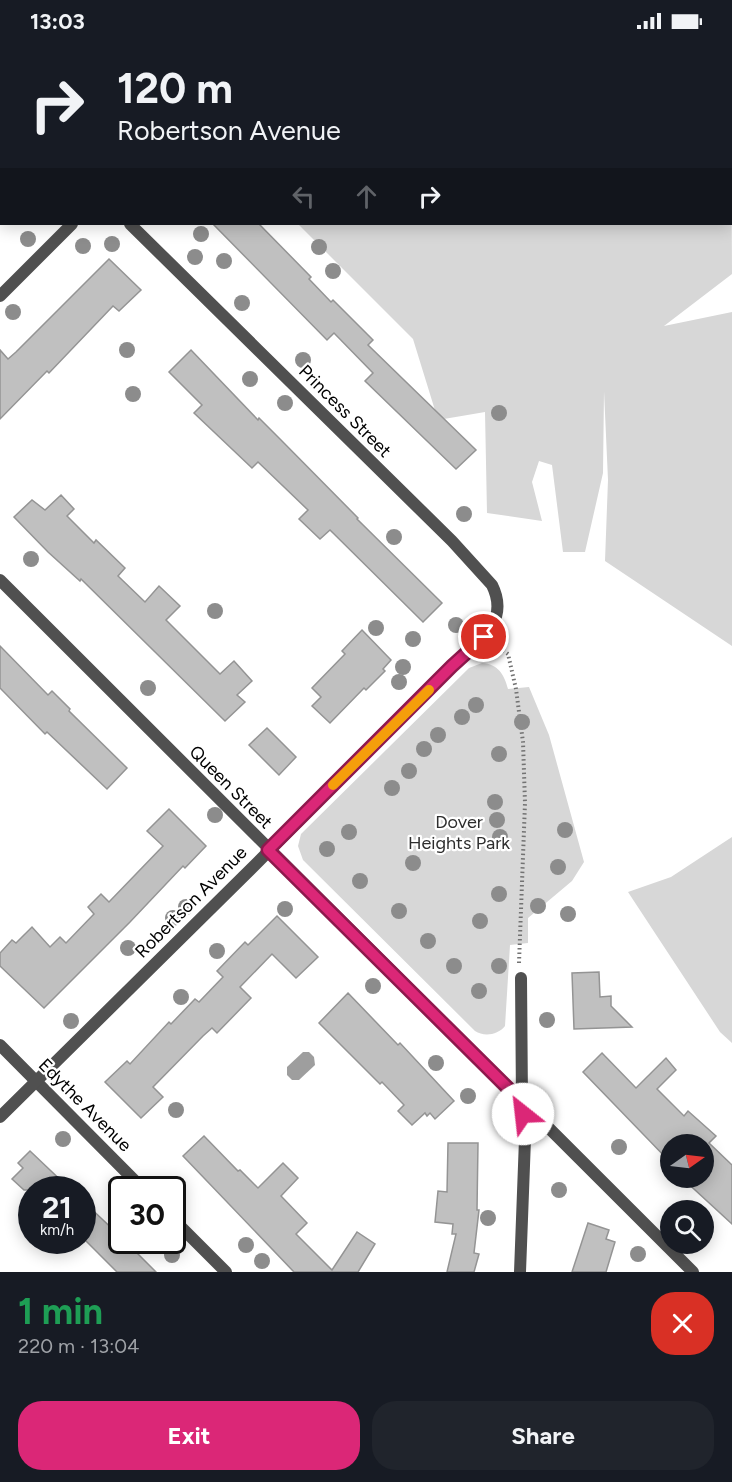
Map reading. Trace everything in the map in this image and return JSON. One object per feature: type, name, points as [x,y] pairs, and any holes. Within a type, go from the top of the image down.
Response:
[{"type":"street","points":[[0,296],[71,225]]},
{"type":"street","name":"Princess Street","points":[[131,225],[452,541],[492,585],[497,593],[498,612],[484,637]]},
{"type":"street","name":"Queen Street","points":[[0,580],[693,1272]]},
{"type":"street","name":"Robertson Avenue","points":[[0,1117],[484,637]]},
{"type":"street","points":[[520,1272],[525,1139],[522,1102],[521,978]]},
{"type":"street","name":"Edythe Avenue","points":[[0,1045],[130,1176]]},
{"type":"street","points":[[186,1232],[226,1272]]},
{"type":"path","points":[[484,637],[507,654],[516,689],[523,742],[525,803],[518,956],[521,978]]},
{"type":"green space","points":[[299,225],[732,225],[732,274],[664,326],[732,312],[732,646],[605,561],[608,480],[604,391],[603,473],[585,552],[563,552],[552,465],[539,461],[532,482],[542,521],[487,513],[485,412],[438,420],[413,339]]},
{"type":"green space","name":"Dover Heights Park","points":[[482,663],[492,665],[499,671],[508,689],[529,687],[549,735],[584,862],[572,881],[528,918],[528,943],[510,945],[505,1026],[495,1033],[487,1034],[475,1031],[303,860],[298,846],[301,834],[469,668]]},
{"type":"green space","points":[[732,837],[732,1043],[720,1032],[628,892],[671,877]]},
{"type":"shaded area","points":[[303,1052],[309,1052],[314,1057],[315,1065],[299,1080],[292,1080],[287,1075],[287,1067]]},
{"type":"building","points":[[214,225],[260,225],[311,277],[309,279],[331,302],[333,300],[373,340],[368,345],[476,450],[456,469],[365,381],[373,373],[334,333],[327,340]]},
{"type":"building","points":[[109,259],[141,290],[119,311],[113,306],[49,373],[47,371],[0,419],[0,350],[8,359]]},
{"type":"building","points":[[191,350],[442,603],[423,622],[330,530],[320,539],[299,519],[308,510],[258,462],[252,468],[194,413],[202,405],[169,372]]},
{"type":"building","points":[[61,495],[74,509],[67,516],[94,543],[96,540],[125,568],[118,576],[145,602],[159,586],[180,606],[166,620],[220,674],[234,661],[252,681],[237,695],[245,702],[225,721],[81,579],[80,581],[48,552],[14,517],[32,500],[45,510]]},
{"type":"building","points":[[362,630],[391,660],[383,669],[385,671],[366,690],[364,688],[330,723],[312,706],[321,697],[312,688],[345,654],[342,651]]},
{"type":"building","points":[[0,646],[48,695],[52,691],[127,768],[107,789],[47,732],[45,734],[0,688]]},
{"type":"building","points":[[267,728],[296,757],[279,775],[249,745]]},
{"type":"building","points":[[169,809],[206,846],[185,868],[183,866],[44,1008],[0,966],[0,953],[12,940],[16,943],[32,927],[50,947],[60,937],[66,943],[94,914],[88,907],[101,894],[109,902],[163,846],[147,831]]},
{"type":"building","points":[[277,916],[318,957],[296,978],[272,954],[240,987],[251,998],[217,1033],[212,1028],[203,1036],[153,1087],[163,1097],[141,1118],[105,1082],[127,1061],[130,1064],[169,1022],[171,1024],[195,999],[199,1002],[223,977],[217,971],[245,942],[248,945]]},
{"type":"building","points":[[599,972],[600,997],[611,996],[611,1006],[632,1027],[574,1029],[572,973]]},
{"type":"building","points":[[348,993],[398,1045],[400,1043],[454,1101],[435,1119],[430,1113],[427,1116],[425,1113],[412,1125],[398,1111],[404,1105],[319,1023]]},
{"type":"building","points":[[602,1053],[636,1088],[666,1058],[676,1070],[657,1089],[684,1116],[688,1111],[714,1134],[660,1134],[660,1152],[583,1072]]},
{"type":"building","points":[[204,1136],[258,1188],[283,1163],[298,1178],[281,1196],[307,1223],[296,1234],[332,1270],[357,1232],[375,1244],[358,1272],[294,1272],[183,1156]]},
{"type":"building","points":[[448,1143],[478,1143],[477,1210],[479,1210],[474,1253],[479,1254],[474,1272],[447,1272],[456,1234],[452,1234],[453,1224],[435,1222],[438,1191],[447,1192]]},
{"type":"building","points":[[714,1148],[732,1165],[732,1224],[714,1207],[714,1200],[706,1200],[693,1188],[714,1188]]},
{"type":"building","points":[[30,1151],[56,1176],[18,1176],[18,1184],[12,1179],[23,1168],[18,1163]]},
{"type":"building","points":[[96,1213],[108,1225],[108,1254],[138,1254],[156,1272],[117,1272],[96,1251]]},
{"type":"building","points":[[588,1223],[609,1230],[606,1239],[615,1242],[606,1272],[572,1272]]},
{"type":"slow traffic","points":[[333,785],[429,690]]},
{"type":"route","points":[[484,637],[452,666],[268,850],[522,1102],[523,1114]]}]
